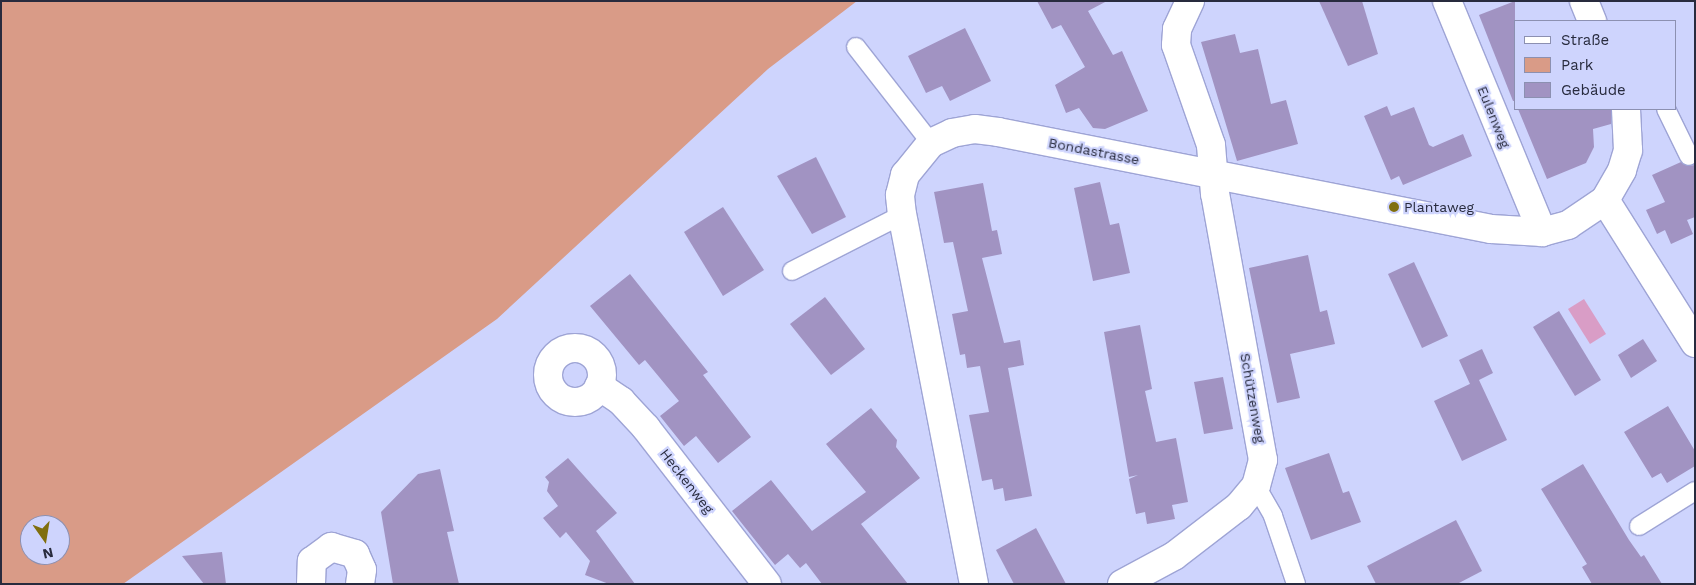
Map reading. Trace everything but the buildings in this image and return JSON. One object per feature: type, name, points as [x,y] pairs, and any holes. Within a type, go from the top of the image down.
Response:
[{"type":"street","points":[[1190,1],[1177,30],[1176,45],[1211,146],[1214,175]]},
{"type":"street","name":"Eulenweg","points":[[1447,1],[1542,232]]},
{"type":"street","points":[[1584,1],[1592,20]]},
{"type":"street","name":"Bondastrasse","points":[[974,584],[902,215],[900,195],[905,175],[930,143],[952,133],[975,129],[998,132],[1491,229],[1542,232],[1568,225],[1605,200],[1622,170],[1628,150],[1626,110]]},
{"type":"street","name":"Schützenweg","points":[[1122,584],[1180,552],[1239,506],[1256,486],[1263,460],[1260,424],[1214,175]]},
{"type":"street","points":[[1605,200],[1695,344]]},
{"type":"street","name":"Heckenweg","points":[[599,386],[621,401],[646,428],[767,584]]},
{"type":"street","points":[[311,584],[312,561],[331,547],[355,554],[362,570],[360,584]]},
{"type":"lane","points":[[856,47],[930,143]]},
{"type":"lane","points":[[1666,110],[1689,156]]},
{"type":"lane","points":[[792,271],[902,215]]},
{"type":"lane","points":[[1256,486],[1273,516],[1296,584]]},
{"type":"lane","points":[[1639,526],[1695,491]]},
{"type":"green space","points":[[1,1],[857,1],[768,69],[497,319],[123,584],[1,584]]},
{"type":"shaded area","points":[[1584,299],[1606,334],[1590,344],[1568,309]]},
{"type":"place","name":"Plantaweg","points":[[1394,207]]}]
